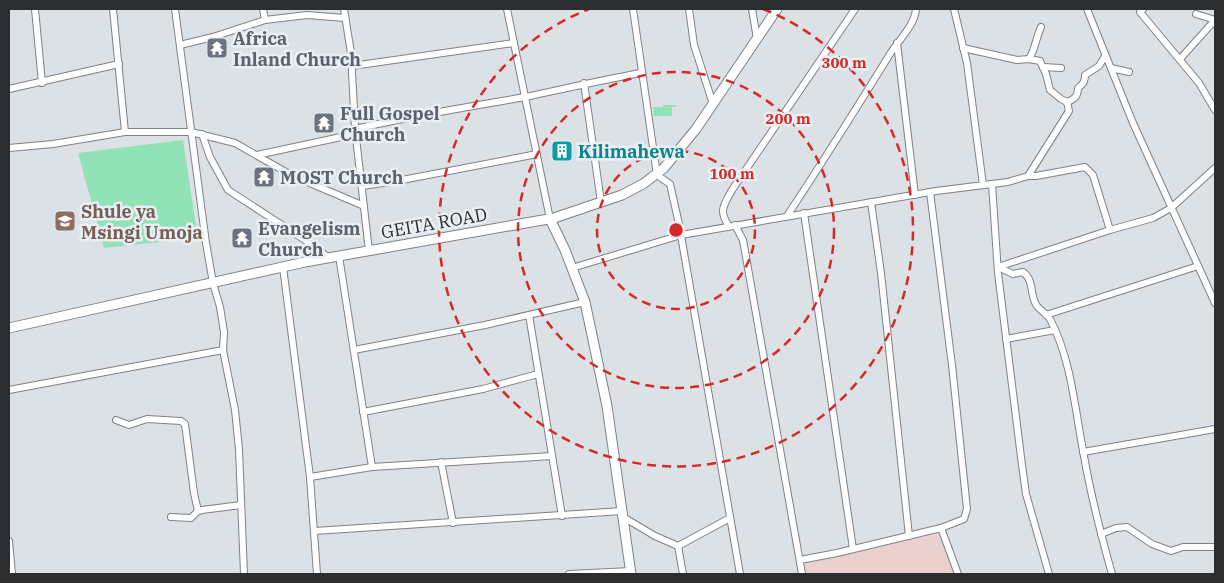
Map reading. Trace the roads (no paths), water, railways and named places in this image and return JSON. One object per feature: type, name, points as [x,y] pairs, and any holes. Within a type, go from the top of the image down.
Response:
[{"type":"main road","name":"GEITA ROAD","points":[[9,328],[283,267],[550,219],[622,195],[643,184],[664,168],[696,129],[777,9]]},
{"type":"main road","points":[[550,219],[585,302],[607,406],[631,573]]},
{"type":"street","points":[[35,9],[42,83]]},
{"type":"street","points":[[112,9],[125,132]]},
{"type":"street","points":[[175,9],[206,243],[212,283],[222,316],[224,332],[223,350],[235,410],[239,449],[244,574]]},
{"type":"street","points":[[263,9],[264,20]]},
{"type":"street","points":[[344,9],[351,52],[355,131],[370,251]]},
{"type":"street","points":[[507,9],[550,219]]},
{"type":"street","points":[[633,9],[657,174],[670,184],[681,235],[740,574]]},
{"type":"street","points":[[689,9],[694,45],[713,104]]},
{"type":"street","points":[[752,9],[757,40]]},
{"type":"street","points":[[802,574],[742,240],[732,225],[723,217],[723,206],[854,9]]},
{"type":"street","points":[[787,216],[916,16],[916,9]]},
{"type":"street","points":[[954,9],[966,63],[984,185]]},
{"type":"street","points":[[1087,9],[1105,56],[1171,208],[1215,303]]},
{"type":"street","points":[[1143,9],[1140,12],[1199,83],[1215,110]]},
{"type":"street","points":[[1180,60],[1215,20],[1196,14]]},
{"type":"street","points":[[180,46],[244,28],[264,20],[307,15],[345,18]]},
{"type":"street","points":[[1029,59],[1033,54],[1035,39],[1041,27]]},
{"type":"street","points":[[352,66],[514,43]]},
{"type":"street","points":[[897,43],[915,195]]},
{"type":"street","points":[[963,48],[1017,60],[1029,59],[1040,62],[1050,90],[1067,102],[1074,100],[1078,94],[1078,88],[1083,85],[1085,75],[1099,66],[1105,56]]},
{"type":"street","points":[[9,89],[119,64]]},
{"type":"street","points":[[1043,67],[1061,68]]},
{"type":"street","points":[[1111,68],[1129,72]]},
{"type":"street","points":[[257,155],[408,116],[526,96],[641,73]]},
{"type":"street","points":[[584,83],[601,202]]},
{"type":"street","points":[[1028,176],[1069,111],[1067,102]]},
{"type":"street","points":[[9,148],[53,144],[125,132],[191,132],[235,142],[291,175],[364,206]]},
{"type":"street","points":[[202,134],[210,157],[228,190],[306,240],[329,258]]},
{"type":"street","points":[[362,186],[537,154]]},
{"type":"street","points":[[572,268],[681,235],[930,192],[1008,182],[1028,176],[1085,167],[1093,175],[1110,230]]},
{"type":"street","points":[[998,267],[1110,230],[1153,218],[1171,208],[1215,168]]},
{"type":"street","points":[[992,184],[998,267],[1026,494],[1049,574]]},
{"type":"street","points":[[800,560],[942,528],[964,519],[967,509],[952,365],[930,192]]},
{"type":"street","points":[[871,202],[881,273],[909,536]]},
{"type":"street","points":[[804,213],[853,549]]},
{"type":"street","points":[[339,256],[372,467]]},
{"type":"street","points":[[1046,314],[1198,266]]},
{"type":"street","points":[[283,267],[310,478],[317,574]]},
{"type":"street","points":[[998,267],[1013,274],[1023,272],[1028,276],[1032,283],[1036,306],[1046,314],[1059,337],[1069,375],[1094,509],[1112,574]]},
{"type":"street","points":[[354,350],[485,325],[585,302]]},
{"type":"street","points":[[529,315],[562,516]]},
{"type":"street","points":[[1006,339],[1055,330]]},
{"type":"street","points":[[9,390],[223,350]]},
{"type":"street","points":[[363,412],[482,389],[538,374]]},
{"type":"street","points":[[116,420],[129,425],[147,419],[181,421],[185,424],[198,511]]},
{"type":"street","points":[[1083,452],[1215,429]]},
{"type":"street","points":[[310,478],[372,467],[552,456]]},
{"type":"street","points":[[441,462],[453,522]]},
{"type":"street","points":[[172,517],[191,518],[198,511],[241,504]]},
{"type":"street","points":[[314,531],[623,514],[655,536],[678,546]]},
{"type":"street","points":[[678,546],[730,518]]},
{"type":"street","points":[[1101,534],[1116,528],[1127,527],[1152,544],[1171,551],[1183,547],[1215,547]]},
{"type":"street","points":[[942,528],[958,574]]},
{"type":"street","points":[[9,541],[12,574]]},
{"type":"street","points":[[678,546],[683,574]]},
{"type":"street","points":[[569,574],[631,573]]},
{"type":"place","name":"Africa Inland Church","points":[[217,48]]},
{"type":"place","name":"Full Gospel Church","points":[[324,123]]},
{"type":"place","name":"Kilimahewa","points":[[562,151]]},
{"type":"place","name":"MOST Church","points":[[264,177]]},
{"type":"place","name":"Shule ya Msingi Umoja","points":[[65,221]]},
{"type":"place","name":"Evangelism Church","points":[[242,238]]}]
